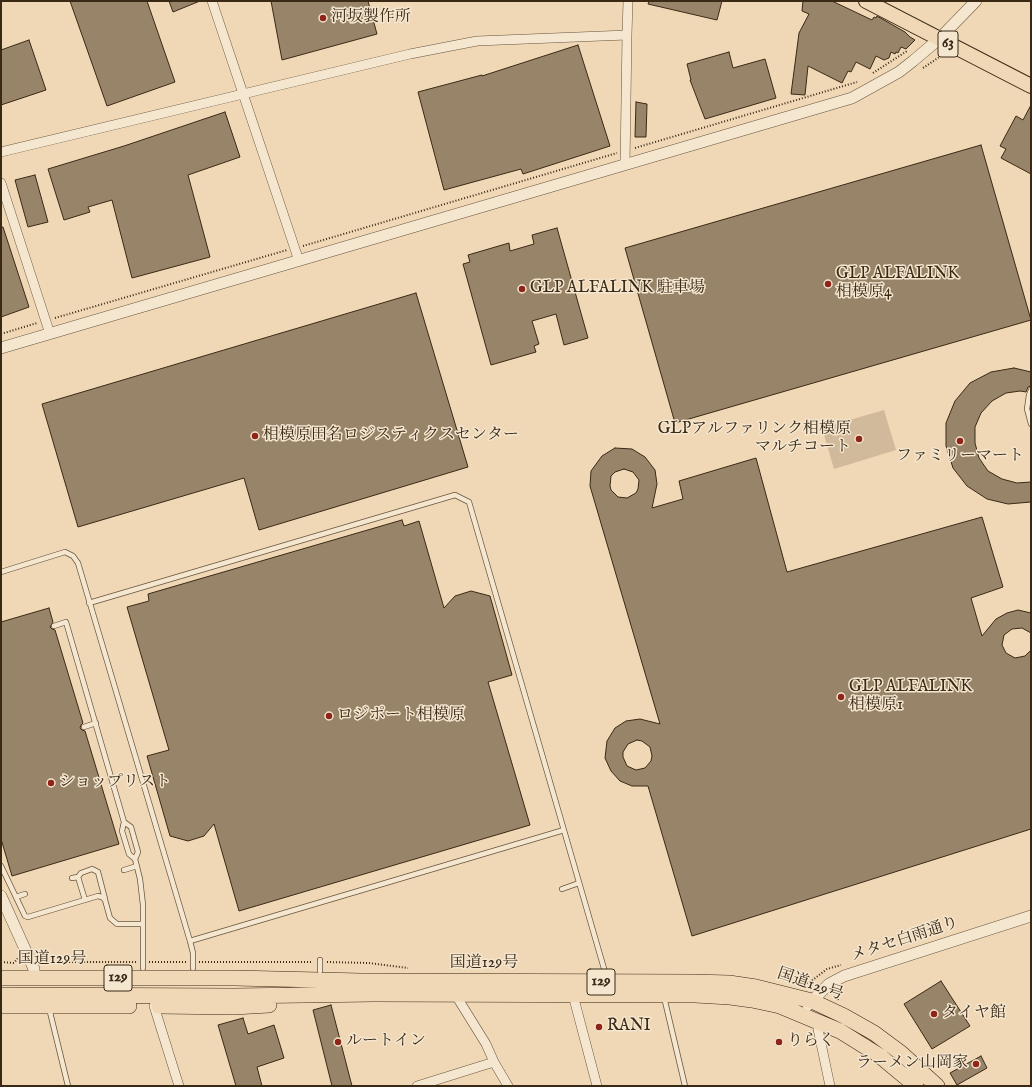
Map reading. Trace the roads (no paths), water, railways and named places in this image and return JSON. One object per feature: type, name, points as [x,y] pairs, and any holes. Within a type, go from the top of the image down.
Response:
[{"type":"highway","points":[[1,968],[193,968],[320,965],[361,981]]},
{"type":"highway","name":"国道129号","points":[[1,978],[235,978],[361,981],[729,983],[756,987],[812,1001],[844,1016],[874,1033],[900,1053],[937,1086]]},
{"type":"highway","name":"国道129号","points":[[1,995],[664,995],[712,996],[745,999],[780,1006],[800,1013],[840,1031],[868,1047],[916,1086]]},
{"type":"highway","points":[[1,1006],[234,1007],[268,1005],[321,995]]},
{"type":"main road","name":"63","points":[[866,1],[1031,86]]},
{"type":"street","points":[[212,1],[242,95],[299,261]]},
{"type":"street","points":[[625,165],[628,1]]},
{"type":"street","points":[[1,348],[852,98],[899,72],[939,39],[976,1]]},
{"type":"street","points":[[1,152],[410,54],[478,41],[627,35]]},
{"type":"street","points":[[1,183],[50,334]]},
{"type":"street","points":[[1,896],[34,969]]},
{"type":"street","name":"メタセ白雨通り","points":[[800,1013],[829,984],[844,976],[1031,916]]},
{"type":"street","points":[[455,994],[486,1044],[494,1062],[508,1086]]},
{"type":"street","points":[[573,995],[597,1086]]},
{"type":"street","points":[[154,1006],[179,1086]]},
{"type":"street","points":[[819,1022],[818,1029],[830,1086]]},
{"type":"street","points":[[417,1086],[443,1082],[494,1062]]},
{"type":"lane","points":[[1031,390],[1028,395],[1027,409],[1031,424]]},
{"type":"lane","points":[[89,603],[455,495],[469,502],[608,982]]},
{"type":"lane","points":[[1,572],[65,552],[73,556],[78,563],[190,941],[193,953],[193,968]]},
{"type":"lane","points":[[54,626],[66,622],[124,822],[122,831],[129,854],[135,859],[137,866],[144,905],[143,968]]},
{"type":"lane","points":[[84,726],[96,723]]},
{"type":"lane","points":[[124,822],[131,827],[138,852],[135,859]]},
{"type":"lane","points":[[190,941],[564,830]]},
{"type":"lane","points":[[1,866],[25,916],[28,917],[98,896],[105,900]]},
{"type":"lane","points":[[124,870],[137,866]]},
{"type":"lane","points":[[72,878],[78,877],[81,872],[92,869],[98,872],[101,876],[110,918],[117,924],[143,924]]},
{"type":"lane","points":[[78,877],[85,900]]},
{"type":"lane","points":[[562,889],[579,883]]},
{"type":"lane","points":[[16,897],[25,894]]},
{"type":"lane","points":[[664,995],[685,1086]]},
{"type":"lane","points":[[49,1006],[68,1086]]},
{"type":"place","name":"河坂製作所","points":[[323,18]]},
{"type":"place","name":"GLP ALFALINK 相模原4","points":[[828,284]]},
{"type":"place","name":"GLP ALFALINK 駐車場","points":[[522,289]]},
{"type":"place","name":"相模原田名ロジスティクスセンター","points":[[255,436]]},
{"type":"place","name":"GLPアルファリンク相模原 マルチコート","points":[[859,439]]},
{"type":"place","name":"ファミリーマート","points":[[960,441]]},
{"type":"place","name":"GLP ALFALINK 相模原1","points":[[841,697]]},
{"type":"place","name":"ロジポート相模原","points":[[329,716]]},
{"type":"place","name":"ショップリスト","points":[[51,783]]},
{"type":"place","name":"タイヤ館","points":[[934,1014]]},
{"type":"place","name":"RANI","points":[[599,1027]]},
{"type":"place","name":"ルートイン","points":[[338,1042]]},
{"type":"place","name":"りらく","points":[[779,1042]]},
{"type":"place","name":"ラーメン山岡家","points":[[976,1064]]}]
